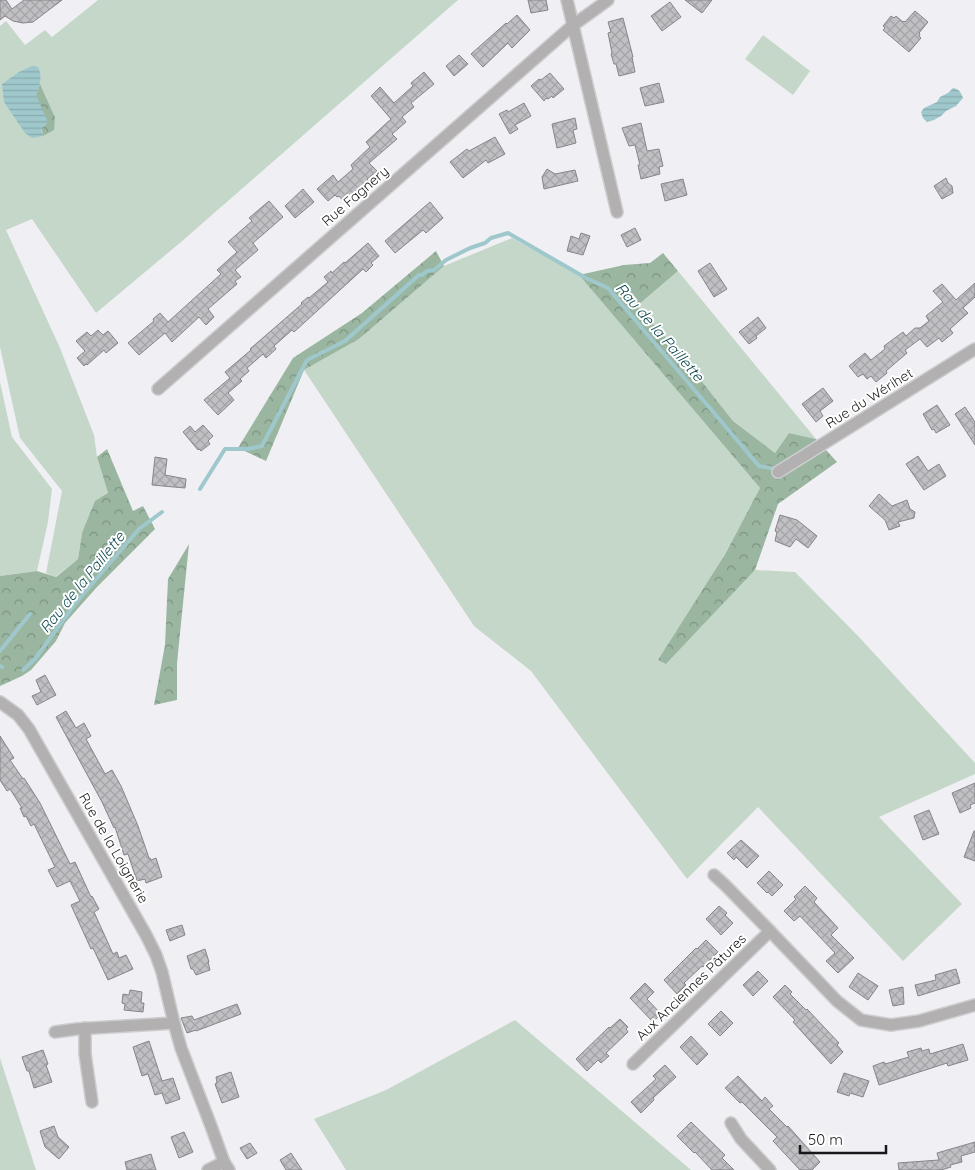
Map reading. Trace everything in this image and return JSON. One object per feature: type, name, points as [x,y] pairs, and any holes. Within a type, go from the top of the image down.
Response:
[{"type":"street","points":[[567,0],[617,212]]},
{"type":"street","name":"Rue Fagnery","points":[[158,389],[572,26],[608,0]]},
{"type":"street","name":"Rue du Wérihet","points":[[778,472],[975,349]]},
{"type":"street","name":"Rue de la Loignerie","points":[[0,702],[18,715],[28,729],[146,935],[162,972],[174,1023],[187,1065],[226,1166],[208,1170]]},
{"type":"street","points":[[714,875],[837,1001],[861,1020],[891,1025],[919,1021],[975,1005]]},
{"type":"street","name":"Aux Anciennes Pâtures","points":[[633,1064],[770,931]]},
{"type":"street","points":[[55,1032],[85,1028],[174,1023]]},
{"type":"street","points":[[85,1028],[85,1054],[92,1102]]},
{"type":"street","points":[[732,1123],[740,1139],[770,1170]]},
{"type":"green space","points":[[98,0],[458,0],[181,242],[96,313],[32,219],[6,230],[60,348],[94,435],[97,457],[108,493],[82,533],[78,559],[55,577],[46,573],[62,491],[20,438],[0,347],[0,26],[6,21],[25,45],[45,30],[52,37]],"holes":[[[41,73],[40,84],[55,117],[32,138]]]},
{"type":"green space","points":[[763,35],[810,71],[793,95],[745,59]]},
{"type":"green space","points":[[40,84],[55,117],[54,130],[43,136],[36,95]]},
{"type":"green space","points":[[512,238],[579,275],[760,488],[666,664],[755,570],[795,572],[859,637],[975,763],[975,774],[879,817],[962,904],[903,961],[758,807],[687,879],[531,671],[474,626],[304,370],[359,339],[444,266]]},
{"type":"green space","points":[[436,251],[444,266],[359,339],[304,370],[266,461],[238,448],[293,358],[362,313]]},
{"type":"green space","points":[[663,253],[678,271],[637,306],[678,351],[733,421],[775,453],[789,433],[816,439],[837,462],[778,504],[755,570],[666,664],[658,660],[724,556],[760,488],[579,275],[624,265],[650,263]]},
{"type":"green space","points":[[678,271],[816,439],[789,433],[775,453],[733,421],[678,351],[637,306]]},
{"type":"green space","points":[[0,382],[12,437],[52,489],[48,522],[37,571],[0,576]]},
{"type":"green space","points":[[107,449],[133,511],[143,506],[155,529],[97,587],[65,623],[56,641],[31,670],[0,686],[0,576],[37,571],[56,577],[78,559],[82,533],[95,501],[108,493],[97,457]]},
{"type":"green space","points":[[189,544],[177,663],[177,700],[154,705],[165,645],[168,579]]},
{"type":"green space","points":[[515,1020],[691,1170],[346,1170],[314,1119],[386,1090]]},
{"type":"green space","points":[[0,1058],[36,1170],[0,1170]]},
{"type":"water","points":[[32,66],[38,67],[40,71],[39,88],[36,95],[48,122],[41,130],[43,136],[32,138],[25,133],[4,102],[2,84],[19,72]]},
{"type":"water","points":[[953,88],[959,91],[963,98],[956,106],[941,116],[927,122],[921,112],[924,108],[937,102],[940,97]]},
{"type":"building","points":[[0,0],[6,0],[12,9],[24,0],[62,0],[33,22],[23,23],[13,21],[5,16],[0,20]]},
{"type":"building","points":[[528,0],[546,0],[548,10],[531,13]]},
{"type":"building","points":[[685,0],[712,0],[702,13]]},
{"type":"building","points":[[670,2],[681,17],[662,31],[651,16]]},
{"type":"building","points":[[915,11],[928,22],[919,33],[921,38],[909,52],[883,30],[885,28],[883,26],[891,16],[894,18],[896,16],[905,22]]},
{"type":"building","points":[[517,15],[530,30],[512,48],[508,43],[483,67],[471,54]]},
{"type":"building","points":[[623,18],[635,72],[619,76],[611,54],[608,33],[611,32],[608,22]]},
{"type":"building","points":[[459,55],[468,64],[454,76],[446,66]]},
{"type":"building","points":[[424,72],[434,84],[411,103],[414,107],[402,117],[406,122],[392,134],[397,139],[369,163],[377,171],[367,179],[369,182],[354,194],[355,196],[346,204],[339,196],[335,195],[328,201],[317,189],[333,175],[338,182],[353,169],[351,165],[370,147],[366,142],[391,119],[371,96],[380,87],[394,103],[413,86],[411,83]]},
{"type":"building","points":[[550,73],[564,89],[553,98],[552,96],[548,99],[546,98],[544,101],[531,86]]},
{"type":"building","points":[[659,83],[664,102],[645,106],[640,88]]},
{"type":"building","points":[[524,103],[531,116],[515,125],[518,129],[510,134],[499,114],[507,110],[508,112]]},
{"type":"building","points":[[575,118],[577,129],[573,130],[576,143],[557,148],[552,124]]},
{"type":"building","points":[[641,123],[647,151],[659,149],[663,166],[659,167],[660,174],[641,179],[635,145],[629,146],[622,128]]},
{"type":"building","points":[[495,137],[505,154],[488,163],[486,160],[463,178],[450,162],[467,149],[469,151]]},
{"type":"building","points":[[547,169],[555,174],[575,170],[578,181],[544,189],[542,177]]},
{"type":"building","points":[[946,178],[952,186],[953,193],[942,199],[934,186]]},
{"type":"building","points":[[683,179],[687,195],[665,201],[661,184]]},
{"type":"building","points":[[303,189],[314,202],[295,218],[285,206]]},
{"type":"building","points":[[269,201],[283,217],[253,243],[258,250],[235,270],[241,277],[235,281],[237,284],[208,309],[214,317],[206,325],[199,317],[172,342],[165,333],[139,355],[128,343],[154,321],[153,319],[160,313],[168,322],[221,274],[217,270],[237,252],[228,242],[252,221],[249,218]]},
{"type":"building","points":[[430,202],[443,218],[426,233],[423,230],[395,253],[385,241]]},
{"type":"building","points":[[635,228],[641,240],[627,247],[621,235]]},
{"type":"building","points":[[581,233],[590,236],[583,255],[567,251],[571,236],[579,239]]},
{"type":"building","points":[[368,243],[379,256],[371,263],[373,265],[366,272],[363,269],[294,332],[292,330],[274,346],[276,349],[266,358],[263,354],[247,368],[249,371],[240,379],[242,381],[228,393],[234,400],[218,415],[204,400],[230,378],[225,372],[301,303],[328,282],[324,277],[345,263]]},
{"type":"building","points":[[710,263],[727,289],[714,297],[698,271]]},
{"type":"building","points":[[975,283],[975,297],[963,308],[968,313],[950,329],[953,333],[942,342],[939,338],[927,347],[920,339],[905,350],[907,353],[876,382],[871,376],[867,379],[863,374],[858,377],[849,366],[865,353],[871,360],[885,349],[884,346],[903,332],[906,336],[915,328],[920,328],[929,321],[926,316],[943,302],[933,291],[942,284],[956,300]]},
{"type":"building","points":[[758,317],[766,328],[749,344],[739,332]]},
{"type":"building","points":[[98,330],[103,335],[108,331],[118,343],[106,353],[104,350],[84,366],[77,358],[85,351],[76,341],[87,332],[91,336]]},
{"type":"building","points":[[823,388],[833,401],[820,411],[823,416],[816,422],[802,404]]},
{"type":"building","points":[[937,405],[950,425],[936,433],[934,429],[932,430],[923,414]]},
{"type":"building","points":[[965,407],[975,422],[975,445],[955,414]]},
{"type":"building","points":[[203,425],[213,436],[208,441],[210,444],[201,451],[183,432],[190,426],[195,432]]},
{"type":"building","points":[[918,456],[928,471],[939,464],[946,476],[924,490],[906,464]]},
{"type":"building","points":[[155,457],[167,459],[165,475],[186,479],[185,488],[152,485]]},
{"type":"building","points":[[879,494],[892,506],[907,500],[910,509],[915,512],[914,518],[898,522],[900,526],[889,530],[885,520],[869,506]]},
{"type":"building","points":[[780,515],[797,520],[817,536],[808,548],[796,539],[790,547],[775,541],[777,532],[775,531]]},
{"type":"building","points":[[45,675],[56,695],[37,705],[32,696],[41,692],[36,680]]},
{"type":"building","points":[[66,711],[76,728],[84,723],[91,736],[86,739],[105,774],[112,770],[138,826],[149,858],[151,860],[156,858],[162,877],[146,883],[145,879],[137,881],[128,854],[124,855],[115,827],[56,717]]},
{"type":"building","points":[[0,736],[14,758],[10,760],[40,803],[70,864],[75,862],[91,897],[99,909],[94,912],[113,954],[117,952],[119,958],[126,955],[133,969],[108,980],[93,948],[91,949],[71,905],[80,901],[70,881],[57,887],[48,870],[55,867],[34,824],[31,826],[26,816],[24,817],[20,808],[22,808],[10,789],[7,791],[0,780]]},
{"type":"building","points":[[975,783],[975,803],[970,805],[971,808],[960,813],[952,793]]},
{"type":"building","points":[[929,810],[939,834],[923,840],[914,816]]},
{"type":"building","points":[[975,831],[975,861],[964,857]]},
{"type":"building","points":[[741,840],[759,856],[747,868],[736,857],[734,860],[727,853]]},
{"type":"building","points":[[769,871],[783,885],[772,896],[757,883]]},
{"type":"building","points":[[805,886],[817,898],[814,902],[838,928],[831,935],[854,958],[838,973],[826,961],[835,953],[800,916],[794,921],[784,911]]},
{"type":"building","points":[[719,906],[727,913],[725,915],[733,923],[721,935],[706,919]]},
{"type":"building","points":[[182,925],[185,935],[170,941],[166,930]]},
{"type":"building","points":[[706,940],[718,952],[684,983],[686,985],[677,994],[664,980]]},
{"type":"building","points":[[205,949],[210,970],[196,975],[193,969],[191,969],[187,956]]},
{"type":"building","points":[[956,969],[960,983],[918,996],[915,985],[936,980],[935,975]]},
{"type":"building","points":[[758,971],[768,981],[753,996],[743,985]]},
{"type":"building","points":[[858,973],[878,986],[868,1000],[849,987]]},
{"type":"building","points":[[645,983],[654,992],[647,999],[661,1014],[653,1022],[630,998]]},
{"type":"building","points":[[785,985],[792,992],[790,994],[839,1043],[837,1045],[843,1052],[831,1064],[793,1022],[795,1020],[773,997]]},
{"type":"building","points":[[903,987],[904,1004],[893,1006],[889,990]]},
{"type":"building","points":[[130,990],[142,992],[141,1003],[144,1003],[143,1012],[124,1010],[125,1004],[122,1003],[123,994],[129,995]]},
{"type":"building","points":[[237,1004],[241,1014],[187,1033],[181,1018],[192,1016],[194,1020]]},
{"type":"building","points":[[721,1011],[733,1023],[720,1036],[708,1024]]},
{"type":"building","points":[[620,1019],[628,1027],[626,1029],[628,1032],[606,1053],[609,1056],[601,1063],[598,1060],[587,1071],[576,1059]]},
{"type":"building","points":[[691,1036],[708,1054],[697,1065],[680,1047]]},
{"type":"building","points":[[149,1041],[162,1081],[173,1078],[180,1099],[166,1104],[162,1093],[155,1095],[148,1074],[142,1076],[133,1047]]},
{"type":"building","points":[[963,1044],[968,1060],[948,1066],[947,1063],[879,1085],[873,1066],[909,1057],[907,1052],[921,1048],[922,1051],[929,1049],[930,1054]]},
{"type":"building","points":[[43,1050],[52,1082],[34,1088],[22,1057]]},
{"type":"building","points":[[665,1065],[676,1077],[653,1098],[654,1100],[641,1113],[631,1102],[656,1079],[653,1076]]},
{"type":"building","points":[[231,1072],[239,1097],[222,1103],[215,1084],[217,1083],[216,1077]]},
{"type":"building","points":[[844,1073],[869,1081],[863,1097],[850,1093],[849,1096],[837,1092]]},
{"type":"building","points":[[738,1076],[762,1101],[765,1097],[773,1106],[769,1109],[788,1126],[820,1162],[812,1170],[800,1170],[773,1141],[777,1137],[725,1088]]},
{"type":"building","points":[[691,1122],[725,1155],[722,1158],[734,1170],[712,1170],[677,1136]]},
{"type":"building","points":[[54,1126],[58,1137],[69,1147],[59,1159],[45,1147],[40,1131]]},
{"type":"building","points":[[184,1132],[193,1152],[179,1158],[171,1137]]},
{"type":"building","points":[[975,1142],[975,1152],[961,1156],[962,1162],[950,1165],[951,1167],[941,1170],[899,1170],[898,1163],[939,1160],[937,1153]]},
{"type":"building","points":[[250,1143],[257,1153],[247,1159],[240,1148]]},
{"type":"building","points":[[291,1153],[302,1170],[286,1170],[280,1160]]},
{"type":"building","points":[[151,1154],[156,1170],[127,1170],[125,1162]]},
{"type":"waterway","name":"Rau de la Paillette","points":[[200,489],[225,449],[248,449],[262,446],[307,360],[345,341],[419,275],[434,270],[446,260],[485,243],[491,238],[508,233],[586,278],[608,288],[759,466],[775,469]]},
{"type":"waterway","name":"Rau de la Paillette","points":[[23,670],[35,659],[74,605],[139,529],[162,512]]},
{"type":"waterway","name":"Rau de la Paillette","points":[[0,651],[30,614]]}]
